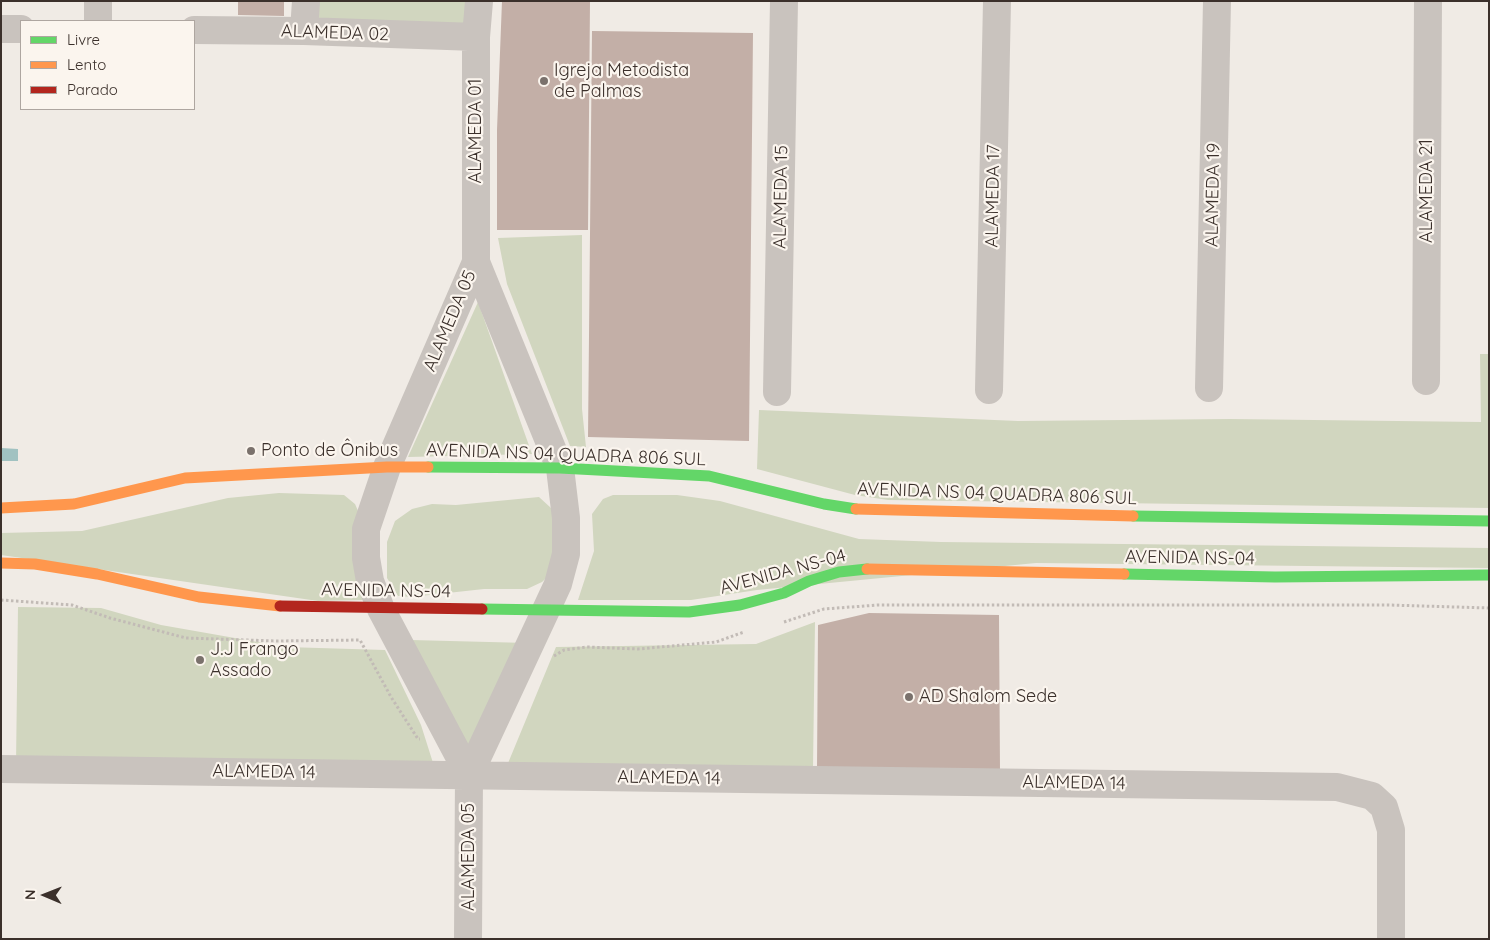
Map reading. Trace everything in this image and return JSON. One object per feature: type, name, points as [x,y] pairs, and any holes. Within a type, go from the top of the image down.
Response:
[{"type":"street","points":[[98,1],[98,20]]},
{"type":"street","points":[[304,31],[306,1]]},
{"type":"street","name":"ALAMEDA 01","points":[[476,262],[476,38],[479,1]]},
{"type":"street","name":"ALAMEDA 15","points":[[777,392],[784,1]]},
{"type":"street","name":"ALAMEDA 17","points":[[989,390],[997,1]]},
{"type":"street","name":"ALAMEDA 19","points":[[1209,388],[1217,1]]},
{"type":"street","name":"ALAMEDA 21","points":[[1426,381],[1428,1]]},
{"type":"street","points":[[1,29],[20,29]]},
{"type":"street","name":"ALAMEDA 02","points":[[195,30],[304,31],[476,38]]},
{"type":"street","name":"ALAMEDA 05","points":[[469,775],[381,609],[370,581],[366,558],[366,529],[388,467],[476,262]]},
{"type":"street","name":"ALAMEDA 05","points":[[468,939],[469,775],[558,584],[566,554],[566,518],[560,468],[476,262]]},
{"type":"street","name":"AVENIDA NS 04 QUADRA 806 SUL","points":[[1,508],[30,508],[74,504],[185,478],[388,467],[560,468],[710,476],[824,504],[868,511],[1449,522],[1489,521]]},
{"type":"street","name":"AVENIDA NS-04","points":[[1,563],[35,564],[97,574],[199,597],[271,606],[689,612],[740,605],[784,593],[809,581],[839,572],[872,569],[1275,577],[1489,575]]},
{"type":"street","name":"ALAMEDA 14","points":[[1,769],[1337,787],[1372,796],[1384,807],[1391,830],[1391,939]]},
{"type":"green space","points":[[319,1],[475,1],[473,31],[318,26]]},
{"type":"green space","points":[[582,235],[582,409],[586,447],[570,446],[507,284],[498,238]]},
{"type":"green space","points":[[478,302],[532,454],[408,457]]},
{"type":"green space","points":[[1480,354],[1489,354],[1489,508],[888,500],[855,495],[757,469],[759,410],[1018,421],[1230,419],[1481,422]]},
{"type":"green space","points":[[279,493],[344,495],[355,504],[362,520],[365,600],[318,601],[1,555],[1,533],[82,531],[228,498]]},
{"type":"green space","points":[[613,495],[677,495],[720,501],[859,539],[941,542],[1489,548],[1489,568],[1036,563],[757,590],[691,600],[578,600],[594,551],[592,514],[603,499]]},
{"type":"green space","points":[[539,497],[551,508],[561,525],[555,570],[542,582],[527,589],[484,589],[411,597],[398,596],[387,578],[387,542],[395,521],[412,509],[432,504],[456,505]]},
{"type":"green space","points":[[18,607],[101,608],[161,625],[286,647],[385,650],[421,725],[434,766],[16,764]]},
{"type":"green space","points":[[815,622],[813,768],[506,768],[556,647],[756,644]]},
{"type":"green space","points":[[411,640],[528,643],[473,761]]},
{"type":"water","points":[[1,448],[18,449],[18,461],[1,461]]},
{"type":"building","points":[[238,1],[284,1],[284,16],[238,15]]},
{"type":"building","name":"Igreja Metodista de Palmas","points":[[502,1],[590,1],[588,230],[497,230],[497,130]]},
{"type":"building","points":[[592,31],[753,33],[749,441],[588,437]]},
{"type":"building","name":"AD Shalom Sede","points":[[869,613],[999,615],[1000,772],[817,769],[818,625]]},
{"type":"traffic: fast","points":[[428,467],[560,468],[709,476],[824,504],[856,509]]},
{"type":"traffic: fast","points":[[1133,516],[1489,521]]},
{"type":"traffic: fast","points":[[482,609],[689,612],[740,605],[784,593],[809,581],[839,572],[867,569]]},
{"type":"traffic: fast","points":[[1124,574],[1275,577],[1489,575]]},
{"type":"traffic: slow","points":[[1,508],[74,504],[185,478],[387,467],[428,467]]},
{"type":"traffic: slow","points":[[856,509],[1133,516]]},
{"type":"traffic: slow","points":[[1,563],[35,564],[97,574],[199,597],[280,606]]},
{"type":"traffic: slow","points":[[867,569],[1124,574]]},
{"type":"traffic: jam","points":[[280,606],[482,609]]},
{"type":"place","name":"Igreja Metodista de Palmas","points":[[544,81]]},
{"type":"place","name":"Ponto de Ônibus","points":[[251,451]]},
{"type":"place","name":"J.J Frango Assado","points":[[200,660]]},
{"type":"place","name":"AD Shalom Sede","points":[[909,697]]}]
